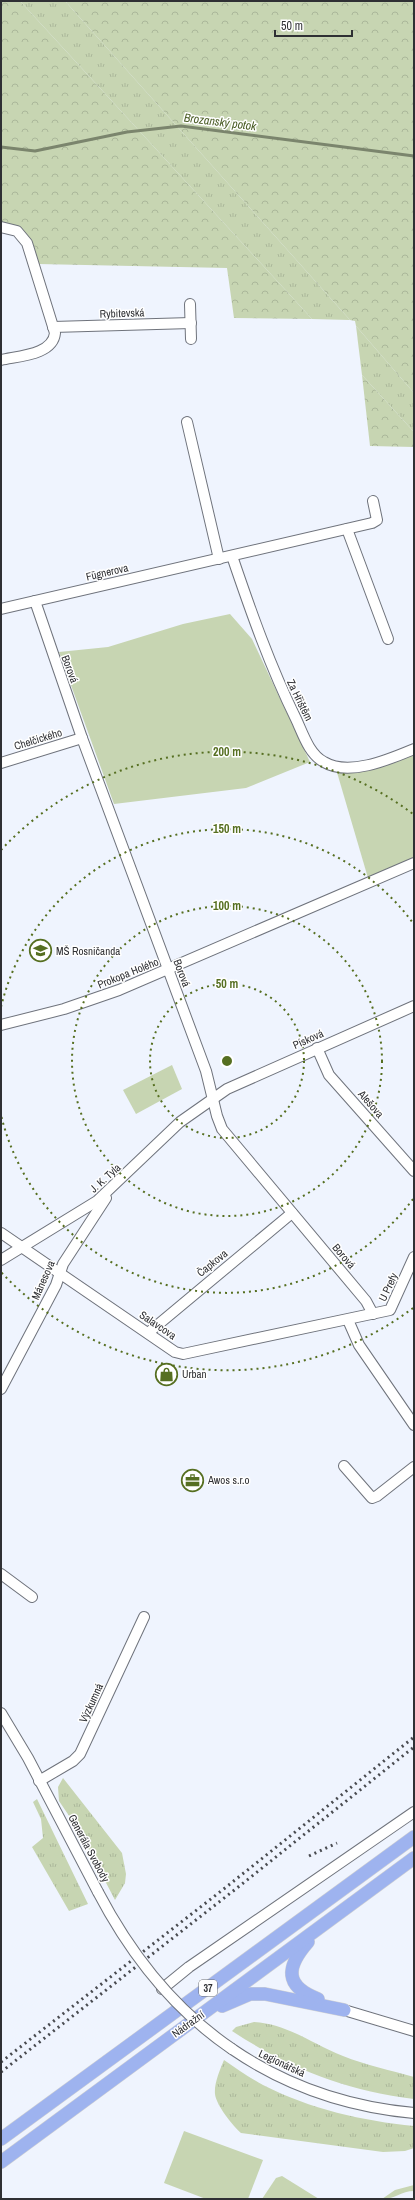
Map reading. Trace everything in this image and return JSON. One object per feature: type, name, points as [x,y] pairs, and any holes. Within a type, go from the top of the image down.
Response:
[{"type":"main road","name":"Nádražní","points":[[1,2139],[414,1837]]},
{"type":"main road","name":"Nádražní","points":[[1,2162],[414,1858]]},
{"type":"main road","points":[[326,1922],[296,1957],[292,1974],[295,1984],[306,1994],[344,2010]]},
{"type":"main road","points":[[198,2016],[244,1996],[257,1994],[276,1995],[344,2010]]},
{"type":"street","points":[[1,227],[17,231],[27,242],[53,327],[54,337],[50,346],[44,349],[1,360]]},
{"type":"street","points":[[190,304],[191,339]]},
{"type":"street","name":"Rybitevská","points":[[53,327],[191,323]]},
{"type":"street","points":[[187,422],[219,559]]},
{"type":"street","name":"Fügnerova","points":[[1,609],[347,529],[377,520],[373,501]]},
{"type":"street","points":[[347,529],[388,639]]},
{"type":"street","name":"Za Hřištěm","points":[[232,556],[268,659],[306,739],[318,758],[324,762],[336,766],[368,765],[385,761],[414,749]]},
{"type":"street","name":"Borová","points":[[35,601],[82,738],[206,1071],[219,1123],[226,1135],[366,1301],[373,1314]]},
{"type":"street","name":"Chelčického","points":[[1,763],[82,738]]},
{"type":"street","name":"Prokopa Holého","points":[[1,1025],[91,1001],[168,970],[414,863]]},
{"type":"street","name":"Písková","points":[[213,1099],[236,1084],[414,1006]]},
{"type":"street","name":"Alešova","points":[[317,1048],[329,1075],[414,1171]]},
{"type":"street","name":"J. K. Tyla","points":[[1,1260],[86,1209],[114,1186],[180,1122],[213,1099]]},
{"type":"street","name":"Mánesova","points":[[1,1389],[56,1285],[59,1273],[70,1253],[114,1186]]},
{"type":"street","name":"Čapkova","points":[[148,1333],[292,1213]]},
{"type":"street","name":"Salavcova","points":[[1,1233],[175,1352],[188,1354],[373,1314]]},
{"type":"street","name":"U Prefy","points":[[373,1314],[390,1310],[392,1308],[414,1257]]},
{"type":"street","points":[[348,1320],[359,1345],[414,1424]]},
{"type":"street","points":[[344,1466],[372,1498],[377,1496],[414,1467]]},
{"type":"street","points":[[1,1574],[32,1596]]},
{"type":"street","name":"Výzkumná","points":[[39,1781],[73,1761],[80,1754],[144,1617]]},
{"type":"street","name":"Generála Svobody","points":[[1,1713],[123,1936],[162,1989]]},
{"type":"street","points":[[162,1989],[189,1967],[414,1812]]},
{"type":"street","name":"Legionářská","points":[[162,1989],[205,2030],[264,2069],[315,2091],[376,2108],[414,2113]]},
{"type":"street","points":[[344,2010],[414,2031]]},
{"type":"green space","points":[[1,1],[20,1],[312,319],[234,318],[227,268],[38,264],[27,236],[18,228],[1,222]]},
{"type":"green space","points":[[20,1],[65,1],[350,320],[312,319]]},
{"type":"green space","points":[[65,1],[414,1],[414,393],[356,326],[355,321],[350,320]]},
{"type":"green space","points":[[356,326],[414,393],[414,432],[362,375]]},
{"type":"green space","points":[[362,375],[414,432],[414,447],[370,446]]},
{"type":"green space","points":[[230,614],[252,639],[310,762],[246,788],[114,804],[59,652],[108,647],[183,624]]},
{"type":"green space","points":[[414,753],[414,858],[368,878],[336,769]]},
{"type":"green space","points":[[172,1065],[182,1089],[136,1114],[123,1090]]},
{"type":"green space","points":[[63,1778],[122,1853],[126,1874],[125,1883],[115,1900],[78,1829],[59,1801],[58,1787]]},
{"type":"green space","points":[[37,1799],[88,1904],[69,1911],[32,1847],[43,1838],[41,1819],[33,1802]]},
{"type":"green space","points":[[254,2022],[278,2026],[351,2059],[414,2077],[414,2099],[365,2090],[341,2084],[319,2076],[275,2056],[232,2031],[236,2027]]},
{"type":"green space","points":[[224,2060],[263,2085],[299,2101],[337,2113],[376,2121],[414,2126],[414,2148],[405,2151],[383,2152],[241,2133],[234,2126],[216,2099],[216,2081]]},
{"type":"green space","points":[[184,2131],[263,2160],[248,2199],[206,2199],[164,2183]]},
{"type":"green space","points":[[282,2176],[319,2199],[262,2199],[276,2178]]},
{"type":"green space","points":[[414,2185],[414,2191],[405,2192],[387,2199],[382,2199],[395,2190]]},
{"type":"waterway","name":"Brozanský potok","points":[[1,147],[35,151],[127,132],[181,126],[414,156]]},
{"type":"railway","points":[[1,2062],[225,1888],[414,1737]]},
{"type":"railway","points":[[1,2072],[237,1888],[414,1747]]},
{"type":"railway","points":[[309,1856],[337,1843]]},
{"type":"place","name":"MŠ Rosničanda","points":[[41,951]]},
{"type":"place","name":"Urban","points":[[166,1374]]},
{"type":"place","name":"Awos s.r.o","points":[[193,1480]]}]
